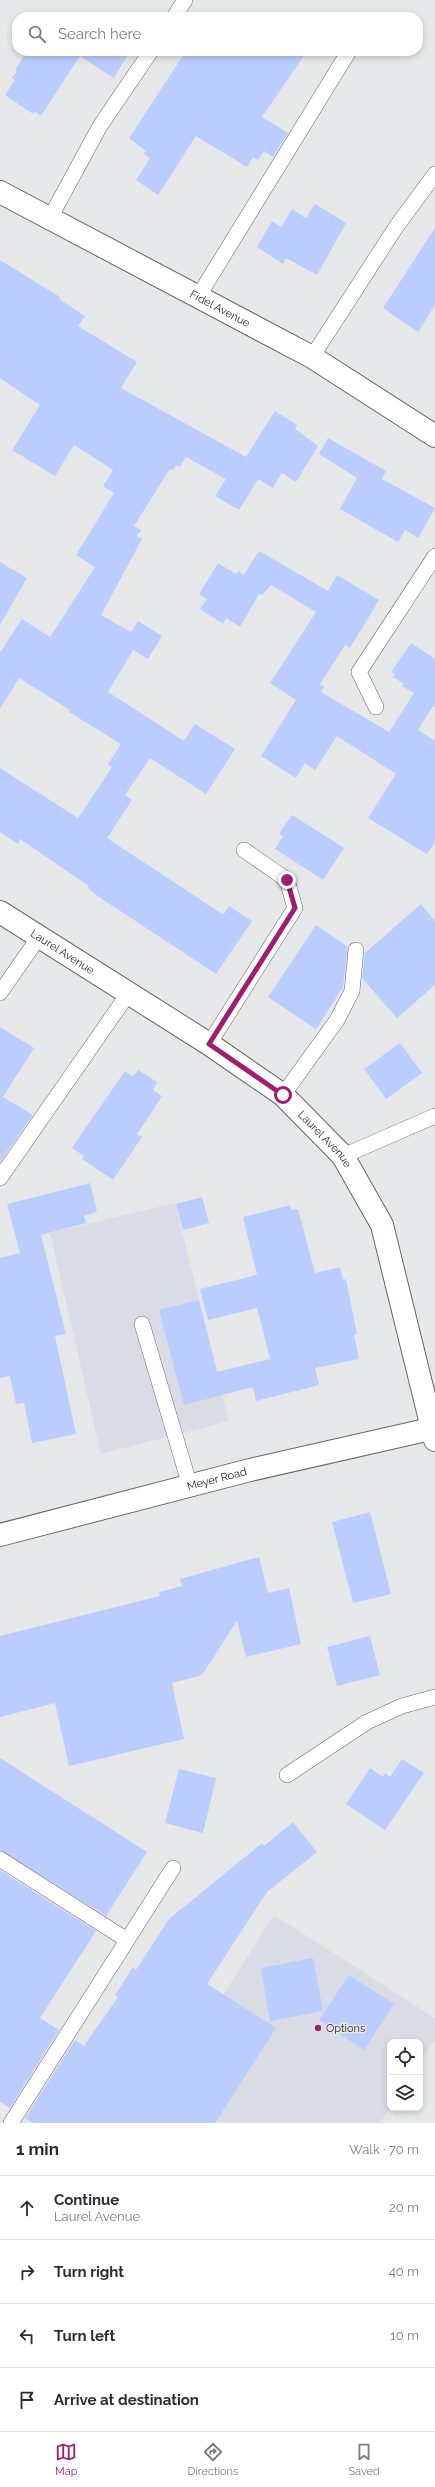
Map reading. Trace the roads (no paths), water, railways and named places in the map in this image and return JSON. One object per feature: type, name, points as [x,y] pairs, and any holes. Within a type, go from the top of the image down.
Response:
[{"type":"street","name":"Fidel Avenue","points":[[0,192],[312,357],[435,436]]},
{"type":"street","name":"Laurel Avenue","points":[[0,912],[209,1044],[283,1095],[343,1156],[382,1225],[434,1433]]},
{"type":"street","name":"Meyer Road","points":[[0,1535],[250,1470],[434,1433]]},
{"type":"lane","points":[[177,12],[185,0]]},
{"type":"lane","points":[[50,218],[100,126],[148,56]]},
{"type":"lane","points":[[198,297],[346,56]]},
{"type":"lane","points":[[312,357],[396,227],[435,174]]},
{"type":"lane","points":[[376,707],[359,672],[435,556]]},
{"type":"lane","points":[[209,1044],[295,908],[287,880],[244,850]]},
{"type":"lane","points":[[0,993],[38,937]]},
{"type":"lane","points":[[283,1095],[336,1020],[352,991],[356,950]]},
{"type":"lane","points":[[0,1178],[128,994]]},
{"type":"lane","points":[[343,1156],[435,1116]]},
{"type":"lane","points":[[142,1324],[190,1486]]},
{"type":"lane","points":[[287,1775],[367,1722],[402,1706],[435,1697]]},
{"type":"lane","points":[[0,1859],[127,1940]]},
{"type":"lane","points":[[10,2123],[173,1868]]},
{"type":"place","name":"Options","points":[[318,2028]]}]
